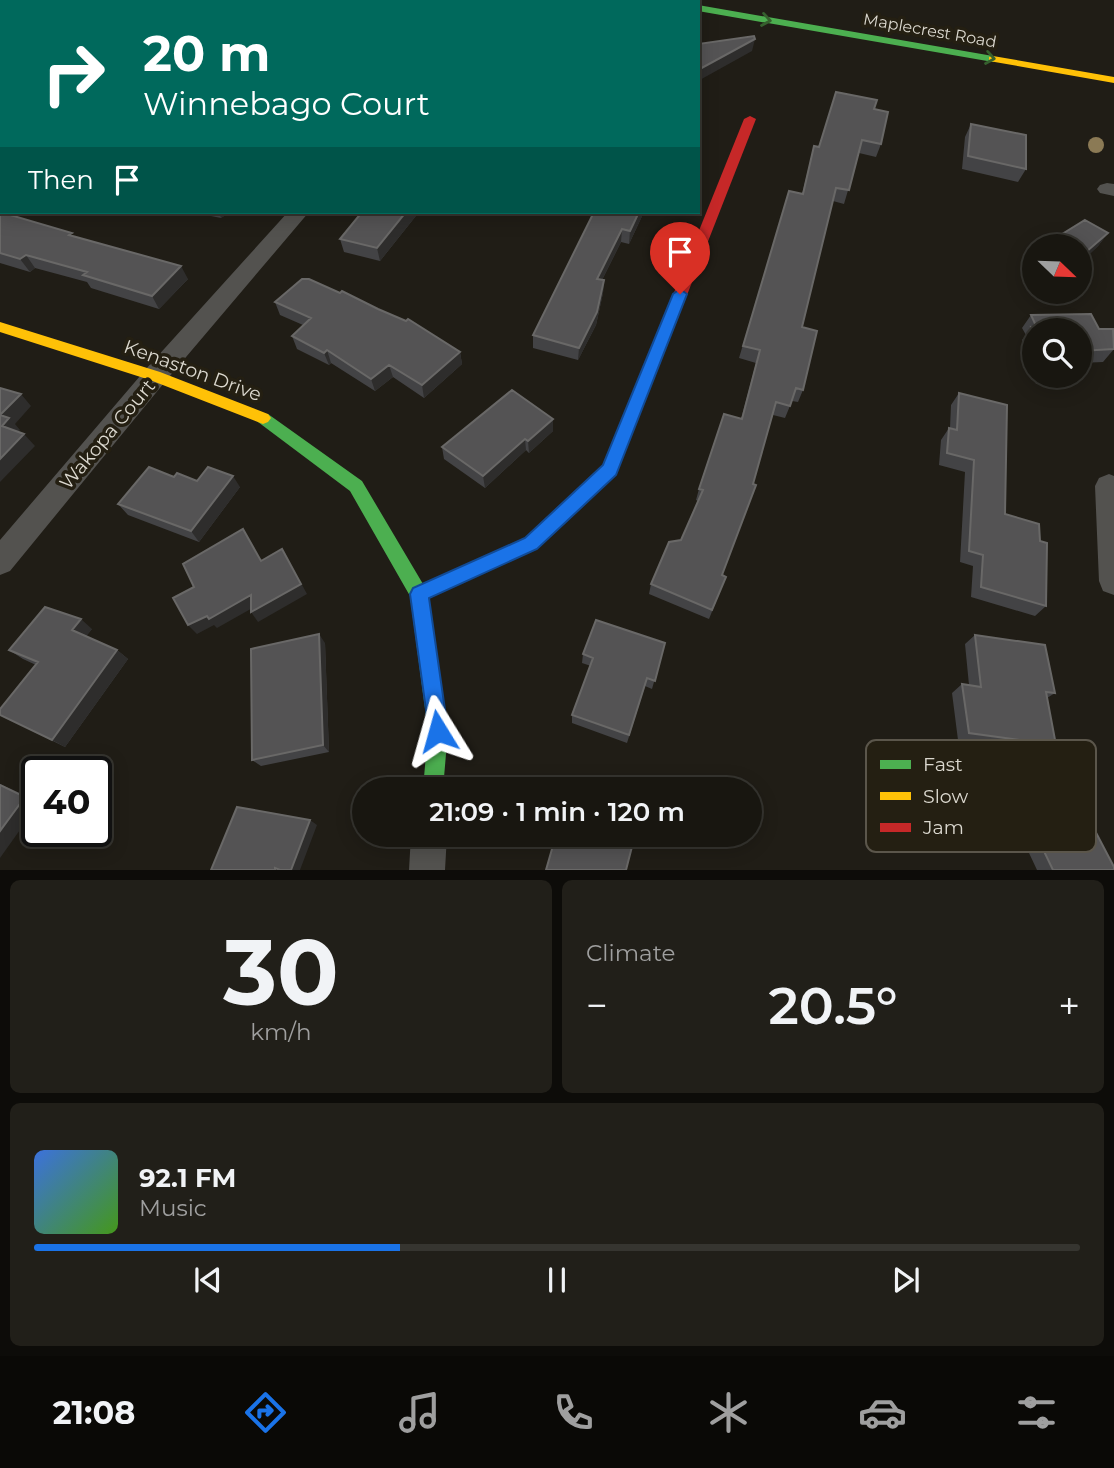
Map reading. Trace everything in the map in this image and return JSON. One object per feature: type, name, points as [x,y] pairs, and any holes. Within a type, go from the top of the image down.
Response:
[{"type":"street","name":"Maplecrest Road","points":[[742,0],[922,30]]},
{"type":"street","name":"Maplecrest Road","points":[[700,8],[1114,80]]},
{"type":"street","points":[[434,777],[438,731],[419,594],[531,544],[610,470],[750,119]]},
{"type":"street","name":"Wakopa Court","points":[[0,562],[155,376],[297,214]]},
{"type":"street","name":"Kenaston Drive","points":[[0,327],[155,376],[262,418],[356,486],[419,594]]},
{"type":"street","points":[[1109,486],[1114,581]]},
{"type":"street","points":[[426,870],[428,847]]},
{"type":"building","points":[[754,36],[755,39],[700,69],[700,44]]},
{"type":"building","points":[[836,92],[877,100],[874,109],[888,112],[881,144],[862,140],[849,190],[836,188],[802,327],[817,331],[803,390],[796,388],[790,406],[776,402],[753,484],[756,485],[722,575],[726,577],[712,610],[651,584],[669,542],[681,540],[703,490],[699,489],[724,414],[742,419],[760,350],[743,346],[789,191],[803,194],[814,146],[819,147]]},
{"type":"building","points":[[971,124],[1026,135],[1026,169],[968,156]]},
{"type":"building","points":[[0,214],[7,214],[72,233],[69,235],[181,266],[152,296],[83,275],[87,272],[26,255],[20,259],[0,253]]},
{"type":"building","points":[[360,214],[404,214],[377,248],[340,239]]},
{"type":"building","points":[[593,214],[638,214],[630,231],[622,229],[597,279],[604,280],[597,312],[579,348],[533,335]]},
{"type":"building","points":[[1085,220],[1108,233],[1092,247],[1092,234],[1062,234]]},
{"type":"building","points":[[302,279],[309,279],[340,293],[342,291],[406,321],[408,319],[460,352],[422,385],[389,365],[371,379],[327,350],[324,353],[292,336],[311,318],[275,302]]},
{"type":"building","points":[[1091,314],[1099,329],[1113,329],[1114,349],[1092,350],[1092,318],[1032,318],[1031,315]]},
{"type":"building","points":[[0,388],[21,394],[0,415]]},
{"type":"building","points":[[512,390],[553,419],[528,441],[525,439],[483,476],[442,447]]},
{"type":"building","points":[[959,393],[1007,405],[1005,514],[1039,524],[1040,541],[1047,543],[1046,606],[981,587],[983,555],[969,551],[974,460],[947,453],[949,428],[957,430]]},
{"type":"building","points":[[0,415],[9,418],[2,426],[24,434],[0,459]]},
{"type":"building","points":[[149,467],[174,477],[177,473],[197,481],[208,467],[233,476],[191,531],[118,504]]},
{"type":"building","points":[[243,529],[261,561],[282,549],[301,584],[251,612],[251,595],[209,619],[207,616],[188,625],[173,598],[194,587],[183,564]]},
{"type":"building","points":[[45,607],[81,619],[72,630],[117,650],[52,740],[0,715],[0,709],[38,662],[9,650]]},
{"type":"building","points":[[596,620],[665,643],[655,681],[647,678],[629,735],[572,715],[593,658],[583,654]]},
{"type":"building","points":[[319,634],[323,745],[252,760],[251,649]]},
{"type":"building","points":[[975,635],[1045,645],[1055,693],[1046,692],[1055,740],[1020,740],[969,733],[962,684],[981,687]]},
{"type":"building","points":[[0,785],[21,795],[21,802],[0,831]]},
{"type":"building","points":[[237,807],[310,820],[291,870],[211,870]]},
{"type":"building","points":[[1096,833],[1114,867],[1114,870],[1053,870],[1044,852],[1096,852]]},
{"type":"building","points":[[553,847],[632,847],[626,870],[546,870]]},
{"type":"traffic: fast","points":[[700,8],[993,59]]},
{"type":"traffic: fast","points":[[419,594],[531,544],[610,470],[680,295]]},
{"type":"traffic: fast","points":[[263,418],[356,486],[419,594],[438,731],[434,777]]},
{"type":"traffic: slow","points":[[993,59],[1114,80]]},
{"type":"traffic: slow","points":[[0,327],[155,376],[263,418]]},
{"type":"traffic: jam","points":[[680,295],[750,119]]},
{"type":"route","points":[[438,731],[419,594],[531,544],[610,470],[680,294]]}]
